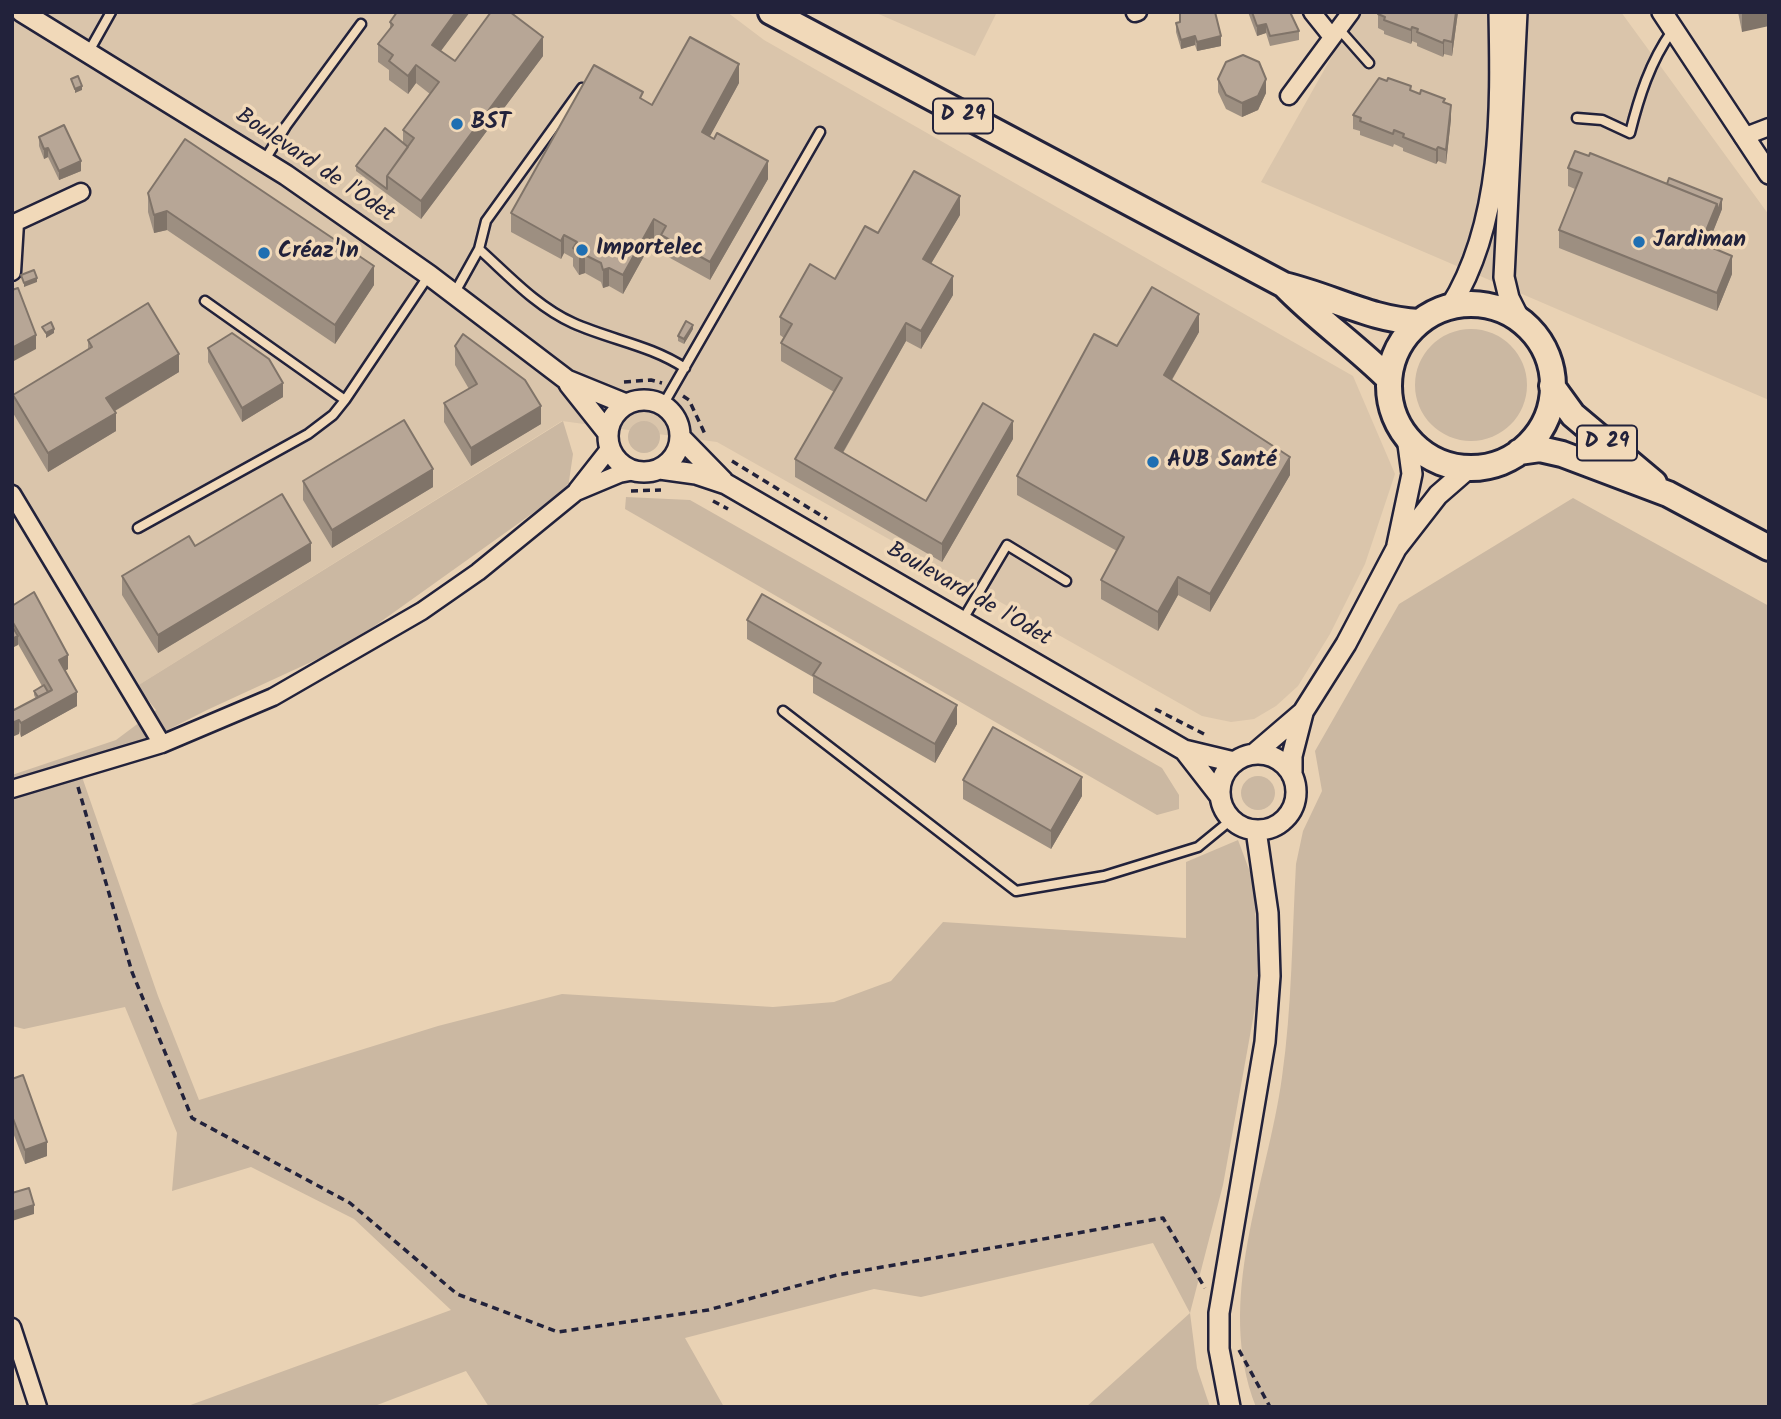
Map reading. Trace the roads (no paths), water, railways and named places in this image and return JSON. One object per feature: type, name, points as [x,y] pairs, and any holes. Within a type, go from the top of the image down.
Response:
[{"type":"main road","name":"D 29","points":[[771,12],[1284,285],[1320,294],[1374,317],[1419,322]]},
{"type":"main road","name":"D 29","points":[[1284,285],[1313,315],[1363,354],[1389,379]]},
{"type":"main road","points":[[1486,306],[1520,320],[1544,349],[1552,386],[1544,423],[1519,452],[1495,464],[1469,468],[1434,459],[1407,437],[1391,404],[1389,379],[1401,342],[1419,322],[1450,307],[1486,306]]},
{"type":"main road","name":"D 29","points":[[1552,386],[1573,415],[1668,495]]},
{"type":"main road","name":"D 29","points":[[1519,452],[1540,449],[1562,454],[1668,495],[1769,548]]},
{"type":"street","name":"Boulevard de l'Odet","points":[[22,12],[264,161],[429,275],[567,380],[626,404],[667,397],[680,437],[726,484]]},
{"type":"street","points":[[1312,12],[1335,33]]},
{"type":"street","points":[[1289,96],[1351,12]]},
{"type":"street","points":[[1450,307],[1469,276],[1488,207],[1496,135],[1499,12]]},
{"type":"street","points":[[1517,12],[1504,277],[1509,298],[1520,320]]},
{"type":"street","points":[[1668,20],[1769,174]]},
{"type":"street","points":[[1743,136],[1769,127]]},
{"type":"street","points":[[12,272],[14,223],[81,192]]},
{"type":"street","name":"Boulevard de l'Odet","points":[[567,380],[609,441],[616,459],[635,471],[660,468],[696,474],[726,484],[1184,750],[1234,762]]},
{"type":"street","points":[[576,492],[609,441],[614,416],[626,404]]},
{"type":"street","points":[[660,468],[675,456],[680,437]]},
{"type":"street","points":[[1396,549],[1412,474],[1407,437]]},
{"type":"street","points":[[1303,712],[1292,756],[1296,794],[1290,813],[1275,826],[1256,831],[1231,820],[1219,795],[1222,777],[1234,762],[1254,754],[1303,712],[1346,644],[1396,549],[1438,495],[1469,468]]},
{"type":"street","points":[[12,789],[162,744],[273,697],[422,611],[478,572],[576,492],[619,474],[635,471]]},
{"type":"street","points":[[12,494],[162,744]]},
{"type":"street","name":"Boulevard de l'Odet","points":[[1184,750],[1219,795]]},
{"type":"street","points":[[1254,754],[1276,758],[1292,775]]},
{"type":"street","points":[[1230,1407],[1219,1349],[1219,1312],[1265,1042],[1270,976],[1268,913],[1256,831]]},
{"type":"street","points":[[12,1327],[38,1407]]},
{"type":"lane","points":[[88,53],[111,12]]},
{"type":"lane","points":[[1577,118],[1602,120],[1630,133],[1638,99],[1660,48],[1668,20]]},
{"type":"lane","points":[[264,161],[286,126],[361,24]]},
{"type":"lane","points":[[1335,33],[1369,62]]},
{"type":"lane","points":[[454,294],[479,249],[486,221],[591,75]]},
{"type":"lane","points":[[667,397],[820,132]]},
{"type":"lane","points":[[479,249],[536,300],[573,323],[661,352],[685,368]]},
{"type":"lane","points":[[138,528],[308,434],[333,415],[429,275]]},
{"type":"lane","points":[[205,301],[345,400]]},
{"type":"lane","points":[[962,621],[1007,545],[1066,581]]},
{"type":"lane","points":[[783,711],[1016,891],[1104,876],[1198,847],[1231,820]]},
{"type":"place","name":"BST","points":[[457,124]]},
{"type":"place","name":"Jardiman","points":[[1639,242]]},
{"type":"place","name":"Importelec","points":[[582,250]]},
{"type":"place","name":"Créaz'In","points":[[264,253]]},
{"type":"place","name":"AUB Santé","points":[[1153,462]]}]
